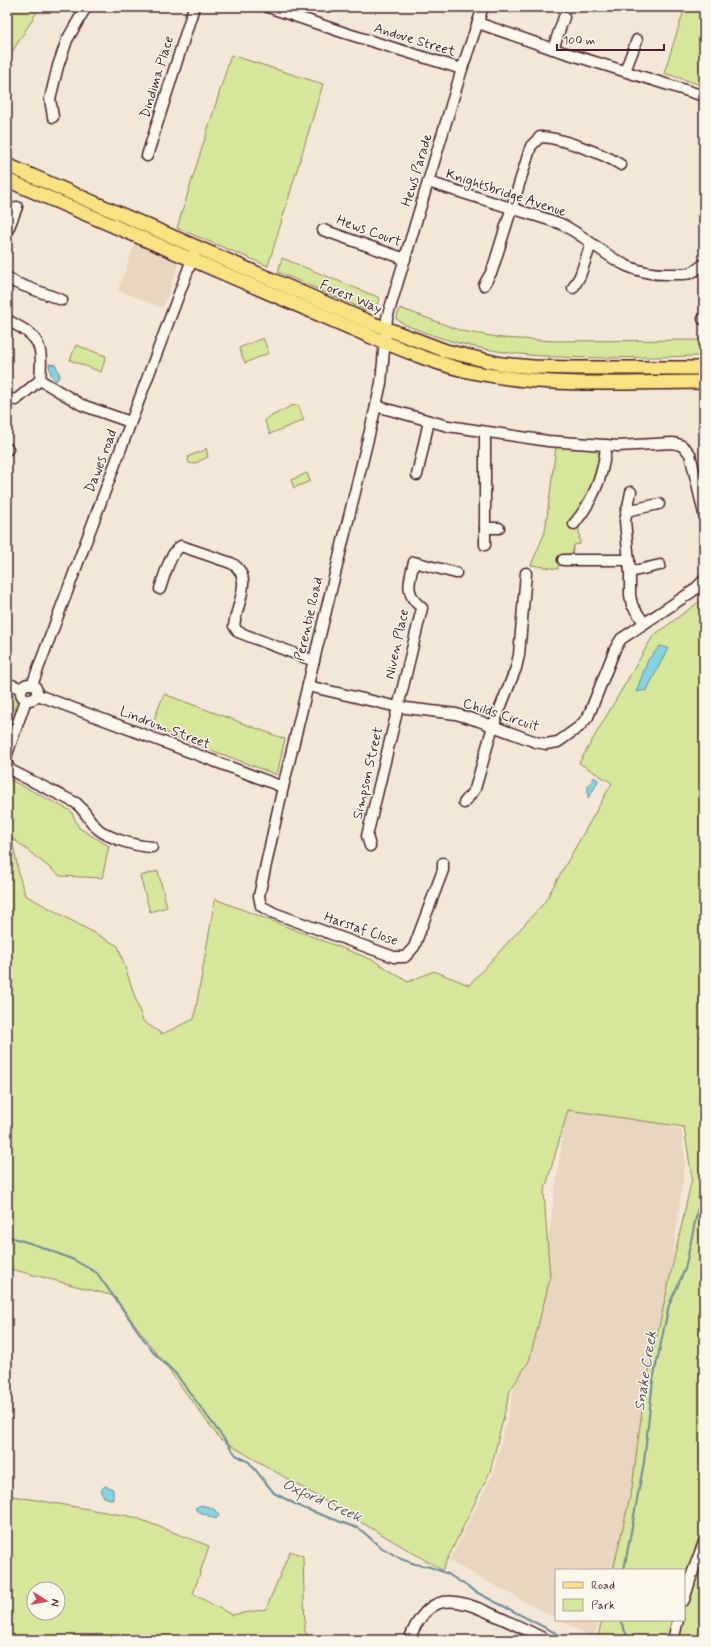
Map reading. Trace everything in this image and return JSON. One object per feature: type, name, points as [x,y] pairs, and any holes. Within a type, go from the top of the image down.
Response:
[{"type":"main road","name":"Forest Way","points":[[7,165],[385,328],[446,351],[506,364],[567,368],[704,368]]},
{"type":"main road","name":"Forest Way","points":[[7,180],[384,342],[452,367],[510,379],[562,383],[704,382]]},
{"type":"street","points":[[53,117],[50,99],[58,66],[67,40],[86,7]]},
{"type":"street","name":"Dindima Place","points":[[147,156],[194,7]]},
{"type":"street","name":"Andove Street","points":[[268,7],[345,33],[462,69]]},
{"type":"street","name":"Hews Parade","points":[[384,342],[385,328],[405,259],[462,69],[483,7]]},
{"type":"street","points":[[553,48],[564,17]]},
{"type":"street","points":[[478,23],[704,96]]},
{"type":"street","points":[[626,71],[637,40]]},
{"type":"street","points":[[484,285],[492,270],[531,146],[540,137],[554,139],[609,157],[621,165]]},
{"type":"street","name":"Knightsbridge Avenue","points":[[428,182],[559,223],[571,229],[590,244],[623,265],[640,272],[658,274],[692,274],[704,264]]},
{"type":"street","points":[[7,232],[17,207]]},
{"type":"street","name":"Hews Court","points":[[323,230],[405,259]]},
{"type":"street","points":[[573,288],[580,276],[590,244]]},
{"type":"street","name":"Dawes road","points":[[32,685],[197,247]]},
{"type":"street","points":[[7,277],[16,283],[62,300]]},
{"type":"street","points":[[7,320],[32,334],[41,350],[42,361],[40,380],[16,400],[7,398]]},
{"type":"street","name":"Perentie Road","points":[[259,902],[259,896],[283,787],[376,406],[381,383],[384,342]]},
{"type":"street","points":[[40,380],[82,405],[130,422]]},
{"type":"street","points":[[376,406],[448,426],[548,441],[606,445],[679,444],[686,448],[690,454],[704,514]]},
{"type":"street","points":[[417,475],[429,421]]},
{"type":"street","points":[[485,432],[486,546]]},
{"type":"street","points":[[574,524],[591,501],[604,468],[606,445]]},
{"type":"street","points":[[631,492],[625,521],[630,572],[630,595],[632,605],[644,623]]},
{"type":"street","points":[[626,511],[659,504]]},
{"type":"street","points":[[485,528],[499,528]]},
{"type":"street","points":[[160,589],[173,554],[177,548],[181,546],[238,566],[243,574],[244,580],[234,626],[238,632],[314,662]]},
{"type":"street","points":[[563,560],[629,560]]},
{"type":"street","name":"Niven Place","points":[[398,707],[422,608],[414,602],[408,587],[414,562],[456,573]]},
{"type":"street","points":[[630,572],[660,565]]},
{"type":"street","points":[[464,803],[475,789],[493,726],[516,668],[519,655],[526,573]]},
{"type":"street","name":"Childs Circuit","points":[[308,686],[398,707],[456,714],[536,742],[546,744],[558,742],[568,736],[588,717],[615,649],[621,639],[693,591],[704,580]]},
{"type":"street","points":[[7,683],[22,689]]},
{"type":"street","points":[[27,684],[32,685],[37,689],[38,695],[31,700],[26,700],[22,696],[22,689],[27,684]]},
{"type":"street","name":"Lindrum Street","points":[[38,695],[283,787]]},
{"type":"street","points":[[7,754],[26,700]]},
{"type":"street","name":"Simpson Street","points":[[370,846],[368,836],[398,707]]},
{"type":"street","points":[[7,764],[10,770],[16,774],[76,803],[84,809],[98,829],[138,846],[152,847]]},
{"type":"street","name":"Harstaf Close","points":[[259,902],[264,909],[285,918],[394,957],[405,957],[414,947],[443,870],[443,863]]},
{"type":"street","points":[[685,1597],[704,1542]]},
{"type":"street","points":[[409,1640],[419,1619],[427,1610],[441,1603],[459,1601],[470,1604],[546,1640]]},
{"type":"street","points":[[673,1640],[678,1621]]},
{"type":"shaded area","points":[[135,243],[177,261],[178,266],[163,308],[118,290]]},
{"type":"shaded area","points":[[567,1107],[593,1109],[682,1129],[685,1163],[659,1365],[618,1569],[555,1569],[555,1617],[449,1561],[493,1474],[543,1274]]},
{"type":"shaded area","points":[[562,1621],[600,1621],[593,1638]]},
{"type":"green space","points":[[7,7],[40,7],[12,52],[7,67]]},
{"type":"green space","points":[[685,7],[704,7],[704,86],[664,73]]},
{"type":"green space","points":[[231,55],[323,84],[268,266],[177,228]]},
{"type":"green space","points":[[282,258],[380,298],[375,308],[370,310],[363,309],[278,272]]},
{"type":"green space","points":[[400,308],[462,331],[503,338],[556,341],[704,340],[704,356],[604,358],[536,356],[503,352],[470,346],[438,337],[411,327],[396,319]]},
{"type":"green space","points":[[263,338],[269,353],[245,363],[239,348]]},
{"type":"green space","points":[[76,345],[106,356],[101,372],[70,360]]},
{"type":"green space","points":[[293,405],[298,405],[304,420],[270,434],[265,422],[266,419]]},
{"type":"green space","points":[[556,447],[594,450],[601,455],[585,499],[569,522],[575,528],[578,526],[579,528],[580,544],[574,545],[572,555],[560,556],[558,569],[531,565],[545,532]]},
{"type":"green space","points":[[206,448],[208,457],[193,464],[189,463],[189,456],[203,451]]},
{"type":"green space","points":[[307,473],[310,481],[294,488],[291,480]]},
{"type":"green space","points":[[704,598],[704,1640],[597,1640],[602,1621],[685,1621],[685,1569],[613,1569],[632,1488],[644,1394],[692,1178],[684,1127],[568,1110],[544,1193],[550,1279],[529,1361],[510,1391],[490,1472],[442,1570],[220,1439],[114,1296],[7,1268],[7,778],[71,811],[79,828],[109,846],[102,878],[60,876],[12,838],[19,875],[25,895],[118,946],[143,1021],[162,1034],[194,1019],[215,899],[373,960],[408,982],[434,971],[469,985],[544,903],[612,783],[579,763],[653,636]]},
{"type":"green space","points":[[7,693],[18,698],[7,732]]},
{"type":"green space","points":[[164,694],[285,739],[277,775],[151,727]]},
{"type":"green space","points":[[158,871],[167,907],[150,912],[140,876]]},
{"type":"green space","points":[[7,1495],[134,1517],[209,1546],[193,1594],[232,1615],[266,1609],[290,1551],[303,1556],[305,1632],[312,1640],[7,1640]]},
{"type":"water","points":[[49,364],[56,365],[60,376],[56,381],[51,375]]},
{"type":"water","points":[[660,646],[668,648],[647,690],[636,692],[648,660]]},
{"type":"water","points":[[594,777],[598,780],[588,798],[588,786]]},
{"type":"water","points":[[105,1486],[113,1489],[113,1500],[104,1497],[101,1493]]},
{"type":"water","points":[[201,1505],[214,1510],[219,1516],[216,1519],[197,1511],[195,1508]]},
{"type":"waterway","name":"Snake Creek","points":[[624,1569],[644,1462],[653,1380],[669,1305],[685,1269],[704,1180]]},
{"type":"waterway","name":"Oxford Creek","points":[[7,1236],[39,1246],[74,1260],[97,1273],[152,1351],[176,1374],[236,1455],[249,1462],[274,1493],[303,1508],[360,1529],[379,1546],[401,1559],[448,1574],[476,1592],[569,1640]]},
{"type":"waterway","name":"Snake Creek","points":[[620,1621],[629,1640]]}]
